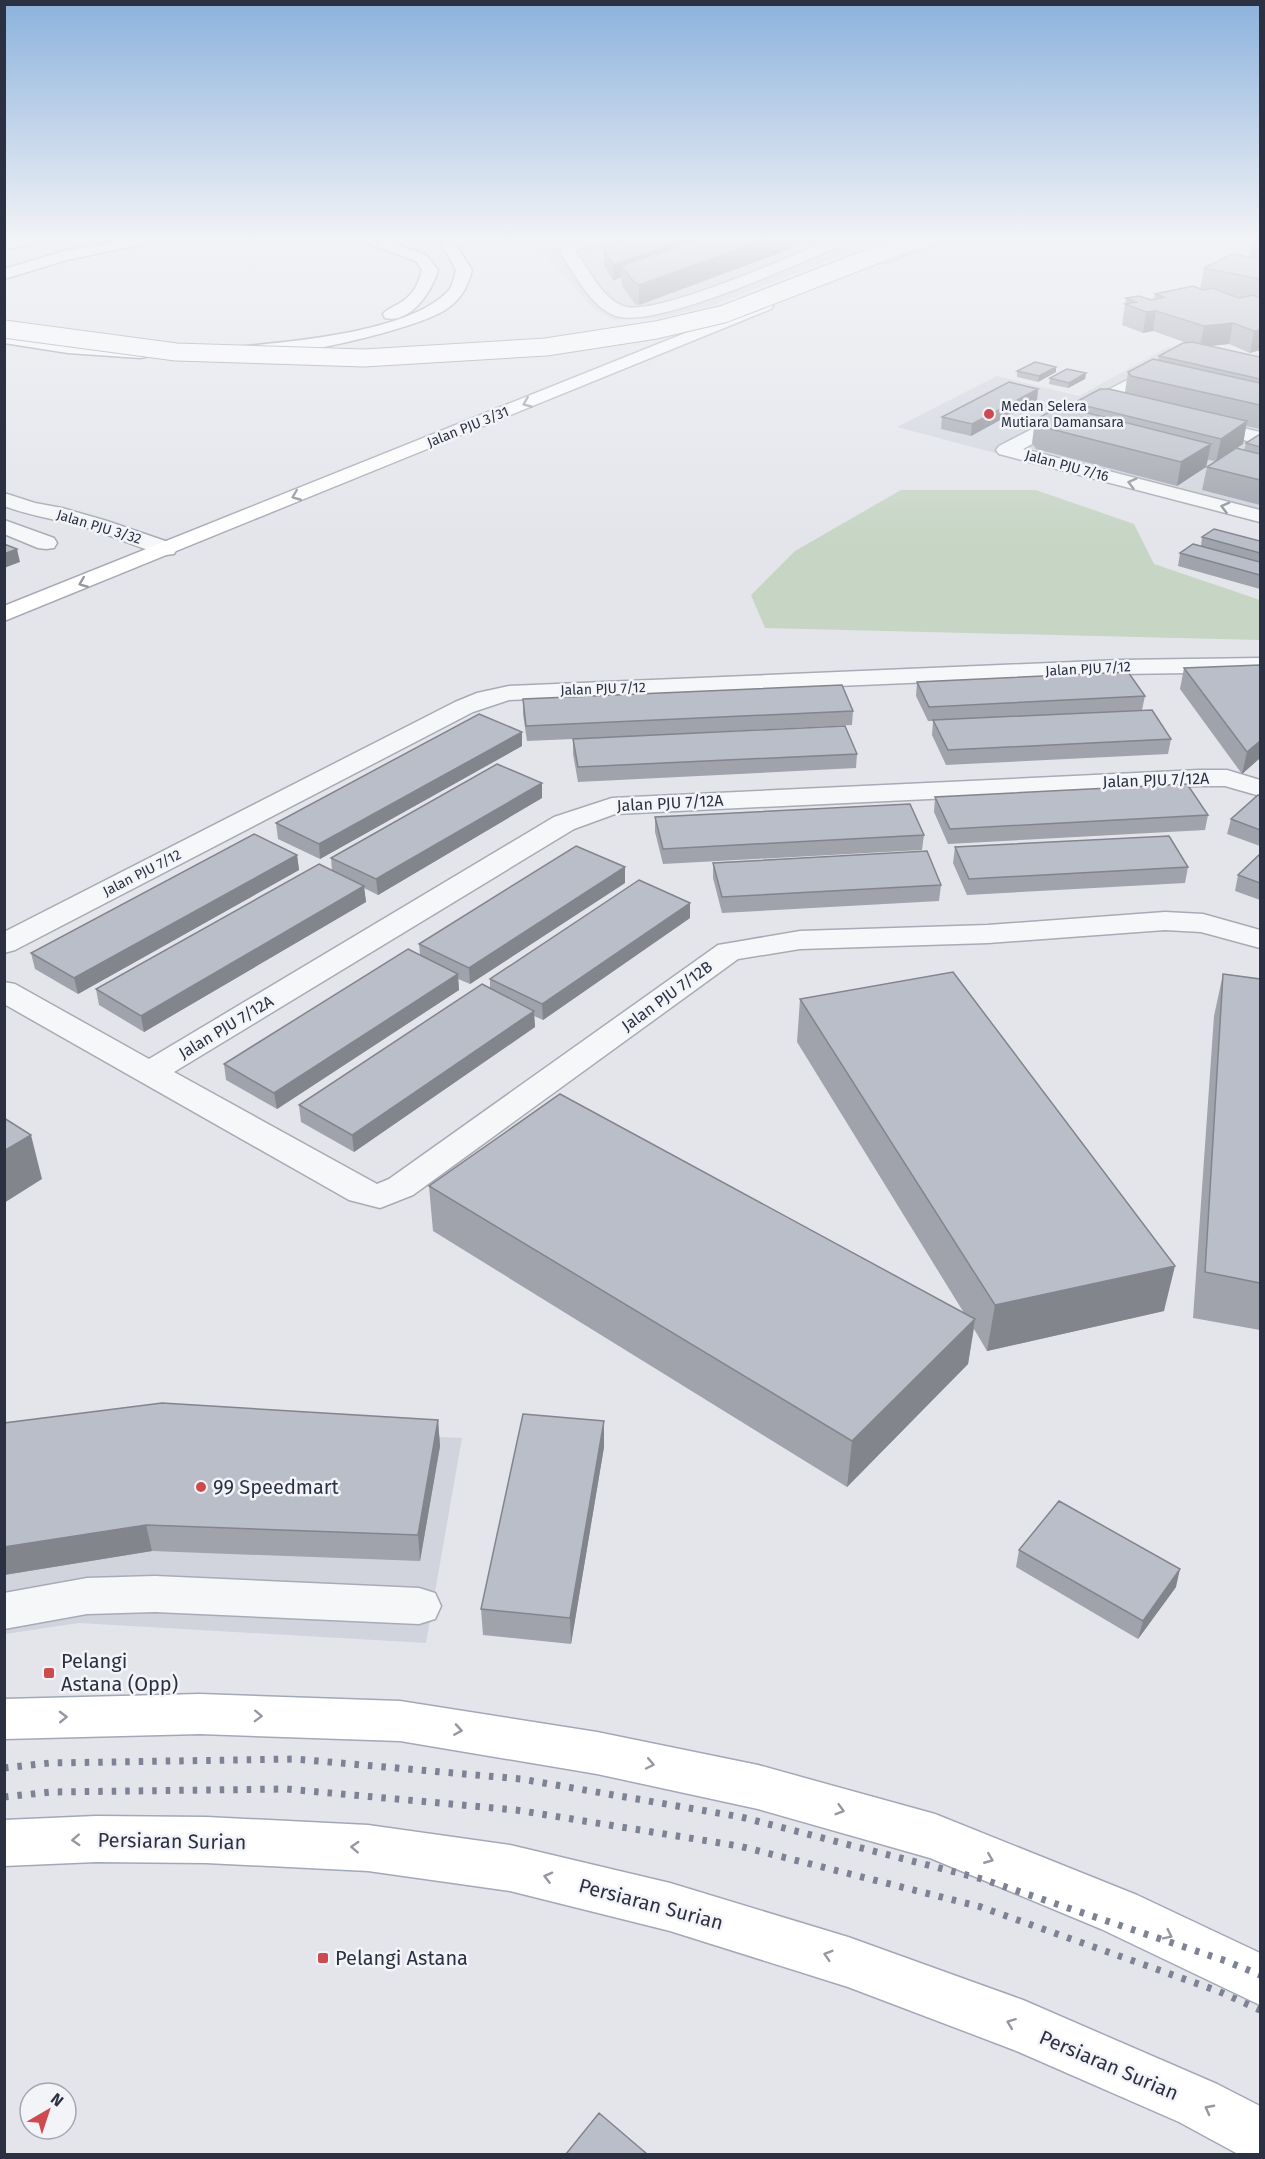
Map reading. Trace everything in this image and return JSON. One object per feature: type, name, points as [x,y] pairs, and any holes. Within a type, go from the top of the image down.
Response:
[{"type":"main road","points":[[22,341],[68,348],[141,353],[209,354],[280,349],[333,341]]},
{"type":"main road","points":[[95,341],[176,352],[364,358],[546,347],[587,341]]},
{"type":"main road","points":[[143,341],[214,345],[273,341]]},
{"type":"main road","points":[[223,341],[319,347],[446,344],[484,341]]},
{"type":"main road","name":"Jalan PJU 3/31","points":[[4,614],[138,550],[637,341]]},
{"type":"main road","name":"Jalan PJU 3/31","points":[[138,550],[166,549],[668,341]]},
{"type":"main road","points":[[4,592],[102,548]]},
{"type":"main road","points":[[4,1719],[200,1714],[400,1721],[609,1755],[758,1788],[935,1837],[1119,1912],[1260,1980]]},
{"type":"main road","name":"Persiaran Surian","points":[[4,1843],[96,1839],[207,1840],[357,1847],[510,1868],[670,1907],[848,1962],[1023,2027],[1198,2103],[1260,2136]]},
{"type":"street","name":"Jalan PJU 7/16","points":[[1186,354],[1006,450],[1260,516]]},
{"type":"street","points":[[1100,399],[1123,405]]},
{"type":"street","points":[[1180,419],[1260,438]]},
{"type":"street","name":"Jalan PJU 3/32","points":[[4,499],[31,509],[62,514],[138,550]]},
{"type":"street","name":"Jalan PJU 3/32","points":[[31,509],[43,520],[60,530],[102,548],[138,550]]},
{"type":"street","points":[[4,526],[46,543]]},
{"type":"street","name":"Jalan PJU 7/12","points":[[4,944],[464,707],[497,695],[1120,667],[1260,665]]},
{"type":"street","name":"Jalan PJU 7/12A","points":[[151,1072],[564,823],[612,806],[1199,778],[1227,778],[1260,788]]},
{"type":"street","name":"Jalan PJU 7/12B","points":[[151,1072],[362,1192],[380,1196],[400,1187],[729,951],[800,940],[988,934],[1165,921],[1203,923],[1260,939]]},
{"type":"street","points":[[4,991],[151,1072]]},
{"type":"street","points":[[4,1611],[87,1596],[155,1594],[418,1606]]},
{"type":"shaded area","points":[[1168,347],[1260,368],[1260,523],[897,427],[997,376],[1079,396]]},
{"type":"shaded area","points":[[376,1434],[462,1438],[426,1643],[79,1623],[5,1634],[5,1442]]},
{"type":"green space","points":[[901,490],[1036,490],[1134,524],[1154,564],[1260,600],[1260,640],[765,628],[751,595],[795,551]]},
{"type":"building","points":[[1192,342],[1260,357],[1260,379],[1159,356],[1183,343]]},
{"type":"building","points":[[1153,359],[1260,383],[1260,405],[1131,376],[1128,372]]},
{"type":"building","points":[[1035,362],[1056,367],[1039,376],[1017,371]]},
{"type":"building","points":[[1067,369],[1086,373],[1069,383],[1050,378]]},
{"type":"building","points":[[1009,382],[1038,389],[972,424],[942,417]]},
{"type":"building","points":[[1100,389],[1109,389],[1247,421],[1221,439],[1074,403]]},
{"type":"building","points":[[1060,406],[1211,444],[1181,462],[1039,426],[1035,420]]},
{"type":"building","points":[[1260,434],[1260,447],[1246,443]]},
{"type":"building","points":[[1236,448],[1260,454],[1260,480],[1207,467]]},
{"type":"building","points":[[1214,529],[1260,541],[1260,553],[1202,537]]},
{"type":"building","points":[[4,544],[17,549],[4,554]]},
{"type":"building","points":[[1193,544],[1260,562],[1260,575],[1180,553]]},
{"type":"building","points":[[1260,665],[1260,741],[1247,752],[1184,668]]},
{"type":"building","points":[[1128,672],[1145,696],[929,707],[917,682]]},
{"type":"building","points":[[842,685],[853,711],[526,726],[523,699]]},
{"type":"building","points":[[1152,710],[1171,739],[948,750],[933,720]]},
{"type":"building","points":[[479,714],[522,732],[319,844],[276,823]]},
{"type":"building","points":[[845,726],[857,754],[578,767],[573,739]]},
{"type":"building","points":[[497,764],[542,783],[376,879],[331,858]]},
{"type":"building","points":[[1187,784],[1208,815],[950,829],[935,797]]},
{"type":"building","points":[[1258,795],[1260,796],[1260,830],[1231,819]]},
{"type":"building","points":[[910,804],[924,835],[663,849],[655,817]]},
{"type":"building","points":[[254,834],[297,855],[74,978],[31,953]]},
{"type":"building","points":[[1169,836],[1188,867],[969,879],[955,847]]},
{"type":"building","points":[[576,846],[625,867],[469,968],[419,944]]},
{"type":"building","points":[[927,851],[941,885],[722,897],[713,863]]},
{"type":"building","points":[[1260,854],[1260,883],[1238,875]]},
{"type":"building","points":[[319,864],[364,886],[141,1016],[96,989]]},
{"type":"building","points":[[639,880],[690,903],[542,1004],[490,979]]},
{"type":"building","points":[[408,949],[458,974],[274,1093],[224,1064]]},
{"type":"building","points":[[953,972],[1175,1266],[995,1305],[800,999]]},
{"type":"building","points":[[1223,974],[1260,979],[1260,1283],[1205,1272]]},
{"type":"building","points":[[482,984],[534,1011],[352,1135],[299,1105]]},
{"type":"building","points":[[560,1094],[975,1319],[852,1441],[429,1186]]},
{"type":"building","points":[[4,1118],[31,1135],[4,1151]]},
{"type":"building","points":[[162,1403],[438,1420],[418,1535],[146,1525],[4,1547],[4,1423]]},
{"type":"building","points":[[523,1414],[604,1421],[570,1618],[481,1609]]},
{"type":"building","points":[[1059,1501],[1180,1569],[1143,1621],[1019,1550]]},
{"type":"building","points":[[599,2113],[647,2154],[566,2154]]},
{"type":"railway","points":[[4,1768],[50,1763],[295,1759],[521,1779],[741,1817],[982,1879],[1226,1961],[1260,1975]]},
{"type":"railway","points":[[4,1797],[51,1792],[287,1789],[516,1810],[739,1846],[981,1907],[1218,1991],[1260,2010]]},
{"type":"place","name":"Medan Selera Mutiara Damansara","points":[[989,414]]},
{"type":"place","name":"99 Speedmart","points":[[201,1487]]},
{"type":"place","name":"Pelangi Astana (Opp)","points":[[49,1673]]},
{"type":"place","name":"Pelangi Astana","points":[[323,1958]]}]
